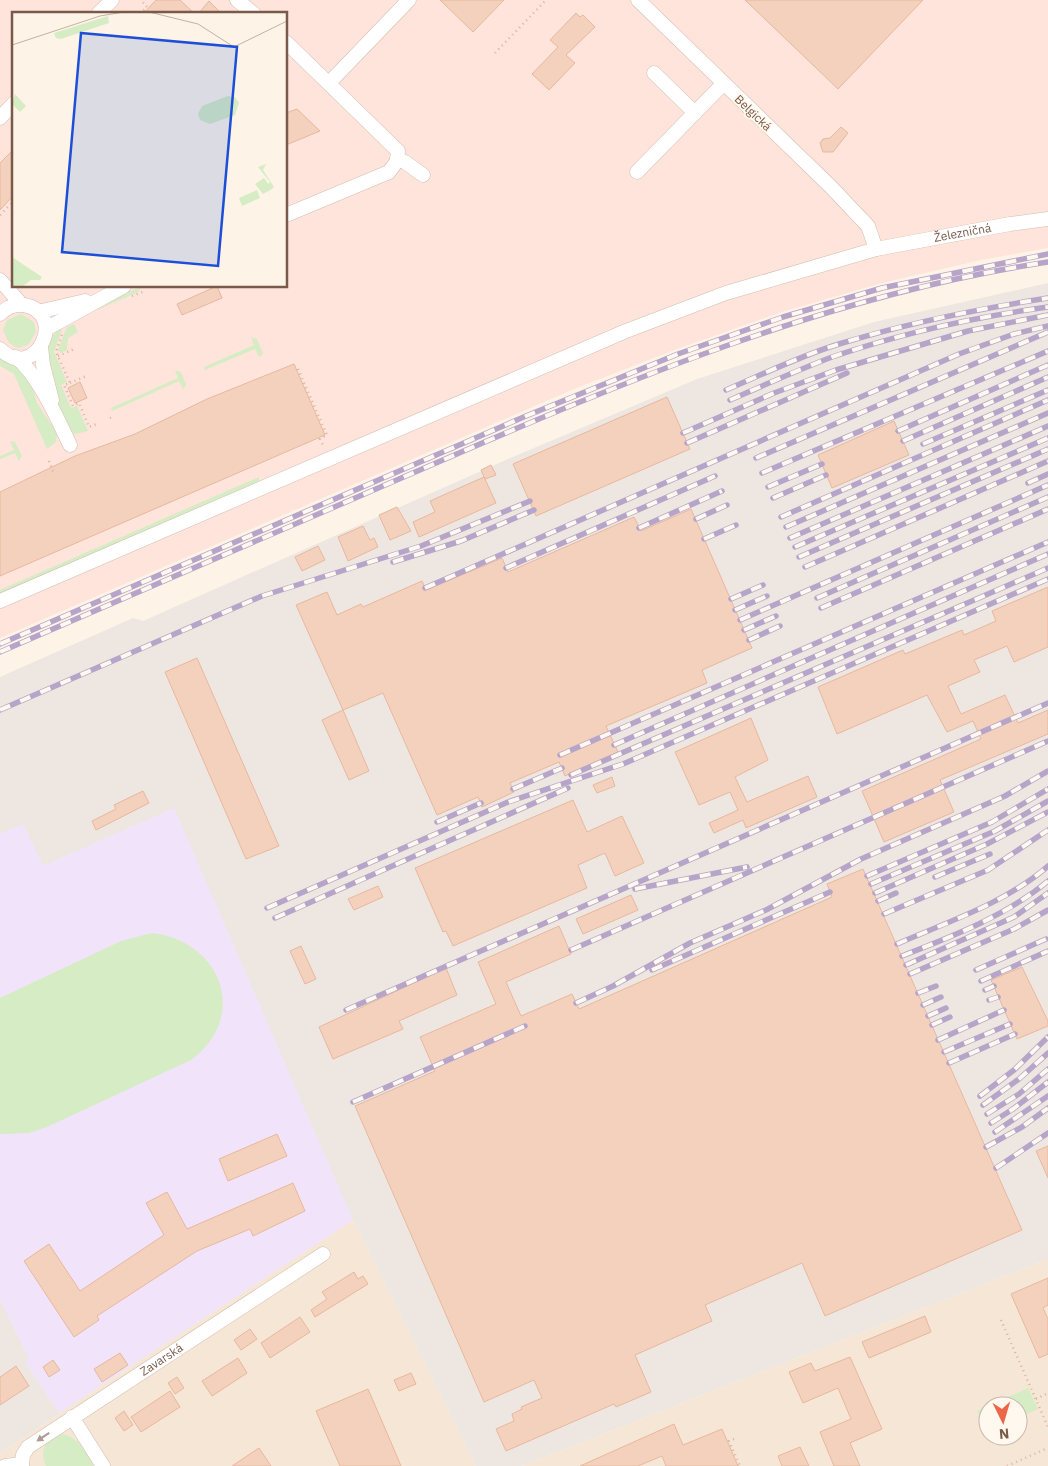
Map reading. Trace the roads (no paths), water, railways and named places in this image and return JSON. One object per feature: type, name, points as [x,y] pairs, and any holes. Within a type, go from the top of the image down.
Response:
[{"type":"street","points":[[100,12],[112,0]]},
{"type":"street","points":[[237,0],[249,8]]},
{"type":"street","points":[[329,83],[409,0]]},
{"type":"street","name":"Belgická","points":[[638,0],[868,226],[876,249]]},
{"type":"street","points":[[288,44],[329,83],[397,155],[423,175]]},
{"type":"street","points":[[654,73],[695,113]]},
{"type":"street","points":[[637,172],[724,84]]},
{"type":"street","points":[[0,118],[12,105]]},
{"type":"street","points":[[288,214],[389,172],[397,155]]},
{"type":"street","name":"Železničná","points":[[0,601],[626,331],[726,293],[876,249],[1048,219]]},
{"type":"street","points":[[0,280],[22,305],[38,312],[43,318],[46,329],[41,347],[43,365],[59,422]]},
{"type":"street","points":[[38,312],[126,292]]},
{"type":"street","points":[[46,329],[105,296]]},
{"type":"street","points":[[0,314],[9,307],[22,305]]},
{"type":"street","points":[[16,358],[32,355],[41,347]]},
{"type":"street","points":[[0,350],[16,358],[28,369],[70,445]]},
{"type":"street","name":"Zavarská","points":[[5,1466],[24,1465],[23,1455],[28,1447],[323,1254]]},
{"type":"street","points":[[72,1417],[103,1466]]},
{"type":"railway","points":[[0,644],[526,416],[678,354],[783,317],[882,288],[1048,254]]},
{"type":"railway","points":[[0,652],[504,434],[656,372],[809,318],[967,277],[1048,262]]},
{"type":"railway","points":[[726,390],[810,354],[865,336],[943,317],[1048,298]]},
{"type":"railway","points":[[730,400],[832,357],[885,340],[966,321],[1048,307]]},
{"type":"railway","points":[[683,433],[774,393],[836,370],[968,331],[1048,315]]},
{"type":"railway","points":[[425,588],[959,354],[1014,334],[1048,326]]},
{"type":"railway","points":[[756,458],[1048,332]]},
{"type":"railway","points":[[762,473],[1048,351]]},
{"type":"railway","points":[[898,431],[1048,365]]},
{"type":"railway","points":[[687,443],[847,373]]},
{"type":"railway","points":[[903,441],[1048,377]]},
{"type":"railway","points":[[923,444],[1048,390]]},
{"type":"railway","points":[[781,517],[1048,400]]},
{"type":"railway","points":[[786,527],[1048,413]]},
{"type":"railway","points":[[790,538],[1048,426]]},
{"type":"railway","points":[[795,547],[1048,438]]},
{"type":"railway","points":[[799,557],[1048,449]]},
{"type":"railway","points":[[805,567],[1048,461]]},
{"type":"railway","points":[[768,487],[822,464]]},
{"type":"railway","points":[[1028,483],[1048,474]]},
{"type":"railway","points":[[773,498],[826,475]]},
{"type":"railway","points":[[506,568],[715,476]]},
{"type":"railway","points":[[740,620],[1048,485]]},
{"type":"railway","points":[[639,528],[722,491]]},
{"type":"railway","points":[[817,598],[1048,497]]},
{"type":"railway","points":[[0,710],[262,596],[421,546],[530,501]]},
{"type":"railway","points":[[696,519],[727,505]]},
{"type":"railway","points":[[821,608],[1048,509]]},
{"type":"railway","points":[[393,562],[461,541],[534,510]]},
{"type":"railway","points":[[704,539],[736,525]]},
{"type":"railway","points":[[560,755],[1048,542]]},
{"type":"railway","points":[[614,745],[1048,554]]},
{"type":"railway","points":[[571,775],[1048,568]]},
{"type":"railway","points":[[267,908],[508,802],[623,764],[1048,579]]},
{"type":"railway","points":[[731,599],[763,585]]},
{"type":"railway","points":[[735,610],[767,596]]},
{"type":"railway","points":[[744,630],[776,616]]},
{"type":"railway","points":[[749,640],[780,626]]},
{"type":"railway","points":[[346,1010],[1048,703]]},
{"type":"railway","points":[[571,950],[1048,741]]},
{"type":"railway","points":[[513,789],[562,768]]},
{"type":"railway","points":[[576,1003],[613,986],[690,943],[766,910],[861,859],[1005,796],[1048,771]]},
{"type":"railway","points":[[275,918],[568,788]]},
{"type":"railway","points":[[867,876],[992,822],[1048,789]]},
{"type":"railway","points":[[871,884],[995,831],[1048,801]]},
{"type":"railway","points":[[437,822],[481,803]]},
{"type":"railway","points":[[875,893],[987,844],[1048,812]]},
{"type":"railway","points":[[884,914],[988,870],[1048,830]]},
{"type":"railway","points":[[935,877],[990,854]]},
{"type":"railway","points":[[897,944],[995,901],[1014,891],[1048,866]]},
{"type":"railway","points":[[635,889],[747,867]]},
{"type":"railway","points":[[902,956],[960,933],[997,915],[1015,905],[1048,881]]},
{"type":"railway","points":[[652,970],[830,892]]},
{"type":"railway","points":[[878,901],[896,893]]},
{"type":"railway","points":[[906,965],[1014,917],[1048,893]]},
{"type":"railway","points":[[910,974],[1014,929],[1048,910]]},
{"type":"railway","points":[[976,970],[1046,939]]},
{"type":"railway","points":[[981,981],[1048,951]]},
{"type":"railway","points":[[918,993],[936,986]]},
{"type":"railway","points":[[985,990],[994,986]]},
{"type":"railway","points":[[923,1005],[941,997]]},
{"type":"railway","points":[[989,1000],[998,997]]},
{"type":"railway","points":[[928,1016],[946,1008]]},
{"type":"railway","points":[[938,1040],[1004,1010]]},
{"type":"railway","points":[[932,1025],[950,1017]]},
{"type":"railway","points":[[944,1052],[1010,1024]]},
{"type":"railway","points":[[353,1102],[525,1026]]},
{"type":"railway","points":[[949,1063],[1015,1034]]},
{"type":"railway","points":[[980,1096],[1014,1070],[1048,1037]]},
{"type":"railway","points":[[983,1105],[1019,1079],[1048,1053]]},
{"type":"railway","points":[[987,1114],[1019,1094],[1048,1069]]},
{"type":"railway","points":[[991,1123],[1048,1082]]},
{"type":"railway","points":[[995,1132],[1048,1096]]},
{"type":"railway","points":[[986,1147],[1022,1127],[1048,1108]]},
{"type":"railway","points":[[996,1168],[1048,1133]]}]
